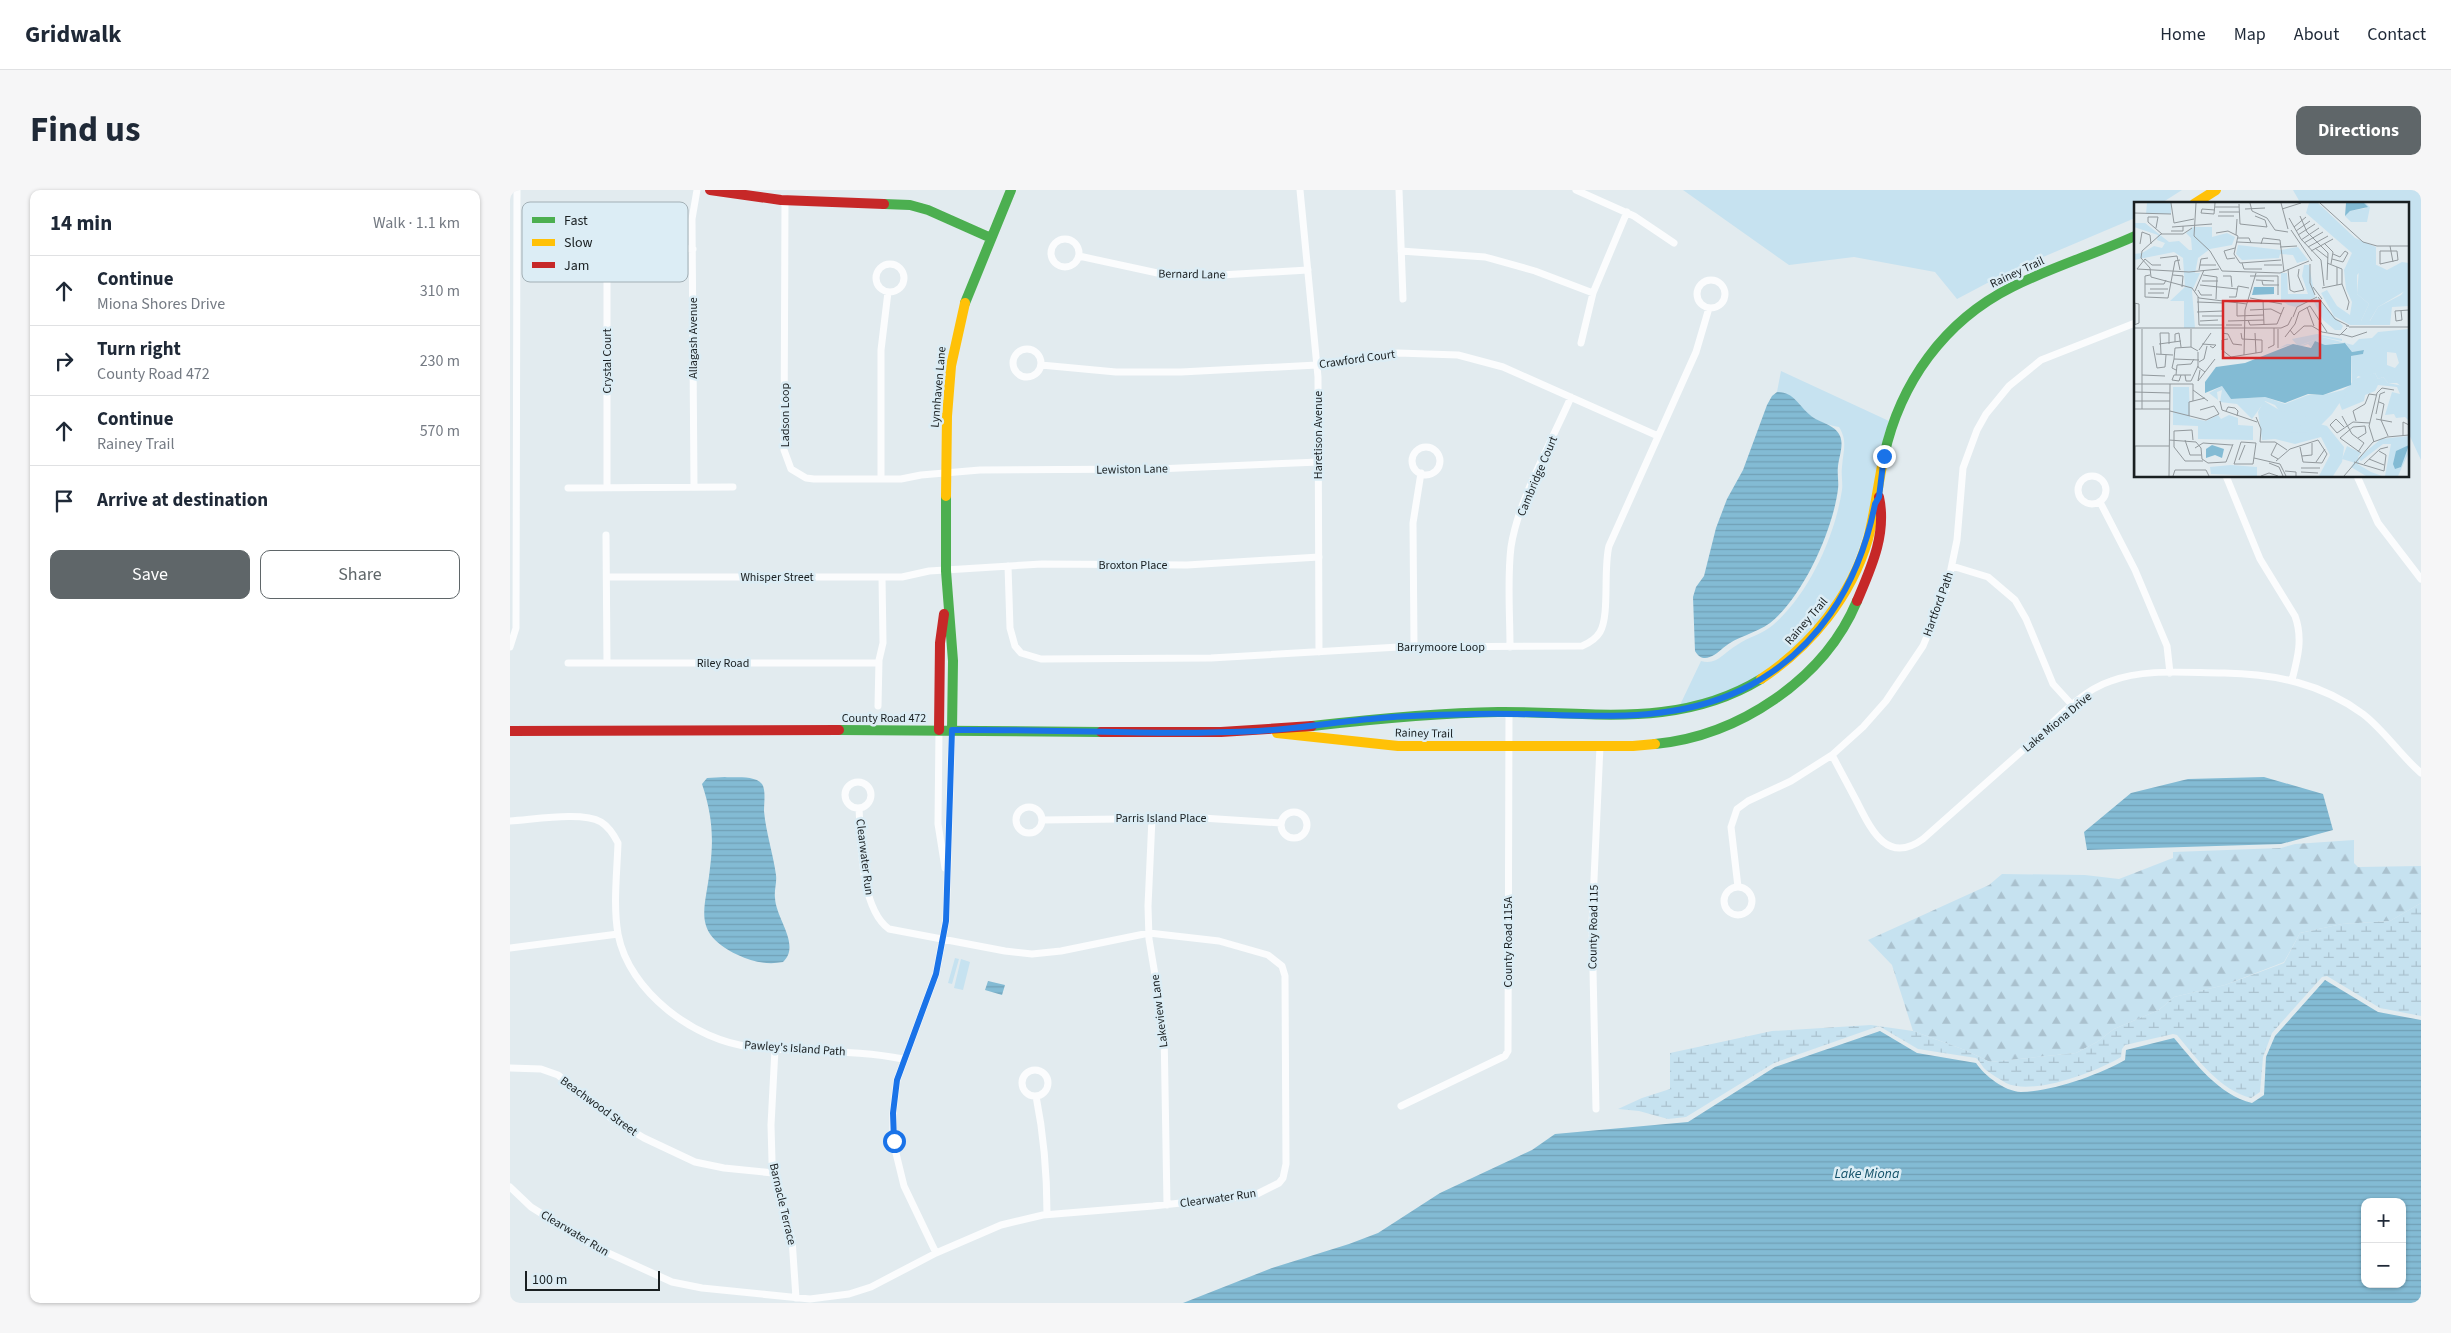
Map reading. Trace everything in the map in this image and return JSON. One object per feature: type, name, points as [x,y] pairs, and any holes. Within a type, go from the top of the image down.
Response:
[{"type":"street","points":[[510,647],[516,628],[513,391],[514,234],[517,190]]},
{"type":"street","name":"Allagash Avenue","points":[[694,487],[693,207],[697,190]]},
{"type":"street","points":[[710,190],[785,200],[910,205],[928,210],[991,238]]},
{"type":"street","name":"Lynnhaven Lane","points":[[952,730],[953,661],[946,596],[948,391],[955,344],[966,299],[1011,190]]},
{"type":"street","name":"Haretison Avenue","points":[[1300,190],[1317,365],[1319,652]]},
{"type":"street","points":[[1399,190],[1403,299]]},
{"type":"street","points":[[1576,190],[1627,212],[1651,226],[1674,243]]},
{"type":"street","points":[[2197,202],[2216,190]]},
{"type":"street","name":"Ladson Loop","points":[[785,200],[784,450],[786,461],[791,468],[806,478],[902,479],[946,473]]},
{"type":"street","points":[[1582,343],[1593,293],[1627,212]]},
{"type":"street","name":"Rainey Trail","points":[[1259,731],[1398,746],[1600,746],[1666,744],[1710,732],[1761,708],[1802,679],[1833,644],[1862,593],[1873,562],[1880,533],[1881,505],[1879,497],[1884,456],[1895,417],[1914,377],[1945,336],[1983,303],[2010,287],[2134,236]]},
{"type":"street","points":[[688,250],[693,250]]},
{"type":"street","points":[[1401,250],[1484,257],[1535,271],[1593,293]]},
{"type":"street","name":"Bernard Lane","points":[[1079,256],[1162,274],[1221,275],[1308,270]]},
{"type":"street","name":"Crystal Court","points":[[607,282],[607,488]]},
{"type":"street","points":[[881,479],[881,350],[888,292]]},
{"type":"street","name":"Barrymoore Loop","points":[[1008,566],[1012,638],[1022,653],[1030,657],[1192,658],[1414,647],[1582,646],[1589,643],[1601,631],[1605,614],[1605,568],[1609,546],[1696,352],[1709,308]]},
{"type":"street","name":"Hartford Path","points":[[1738,887],[1731,828],[1737,809],[1748,800],[1791,781],[1832,755],[1875,714],[1905,675],[1935,620],[1952,566],[1963,468],[1972,443],[1986,414],[2009,386],[2042,360],[2134,323]]},
{"type":"street","name":"Crawford Court","points":[[1040,365],[1147,373],[1317,365],[1383,354],[1417,352],[1458,355],[1503,367],[1658,436]]},
{"type":"street","name":"Cambridge Court","points":[[1510,647],[1510,564],[1515,528],[1523,505],[1571,397]]},
{"type":"street","name":"Lewiston Lane","points":[[946,473],[1006,469],[1166,469],[1319,462]]},
{"type":"street","points":[[1414,647],[1413,523],[1421,473]]},
{"type":"street","points":[[2227,478],[2260,560],[2295,616],[2298,626],[2299,652],[2292,680]]},
{"type":"street","points":[[2358,478],[2378,523],[2421,579]]},
{"type":"street","points":[[568,488],[733,487]]},
{"type":"street","name":"Rainey Trail","points":[[1259,731],[1407,716],[1509,712],[1616,715],[1669,712],[1704,704],[1758,681],[1797,652],[1819,629],[1838,604],[1862,554],[1875,504],[1879,497]]},
{"type":"street","points":[[2100,502],[2135,570],[2167,646],[2170,673]]},
{"type":"street","points":[[606,535],[607,663]]},
{"type":"street","name":"Broxton Place","points":[[946,571],[1008,566],[1187,565],[1319,557]]},
{"type":"street","points":[[1952,566],[1988,577],[2015,600],[2026,619],[2053,684],[2073,706]]},
{"type":"street","name":"Whisper Street","points":[[607,576],[882,577],[946,571]]},
{"type":"street","points":[[878,706],[879,663],[882,643],[882,577]]},
{"type":"street","name":"Lynnhaven Lane","points":[[939,730],[940,643],[946,596]]},
{"type":"street","name":"Riley Road","points":[[568,663],[879,663]]},
{"type":"street","name":"Lake Miona Drive","points":[[1832,755],[1872,831],[1888,845],[1906,848],[1923,839],[2073,706],[2109,681],[2132,675],[2170,673],[2257,674],[2292,680],[2329,693],[2364,715],[2421,773]]},
{"type":"street","name":"County Road 115A","points":[[1401,1106],[1505,1056],[1508,1051],[1509,712]]},
{"type":"street","points":[[939,730],[938,824],[947,878]]},
{"type":"street","points":[[936,1254],[904,1186],[894,1141],[893,1113],[897,1080],[903,1059],[936,974],[943,938],[952,730]]},
{"type":"street","name":"County Road 472","points":[[510,731],[1259,731]]},
{"type":"street","name":"County Road 115","points":[[1596,1109],[1592,924],[1600,746]]},
{"type":"street","name":"Clearwater Run","points":[[510,1187],[531,1207],[595,1247],[672,1282],[702,1288],[796,1298],[824,1298],[872,1287],[936,1254],[1001,1225],[1047,1214],[1167,1205],[1255,1195],[1279,1184],[1284,1178],[1286,1164],[1284,976],[1282,966],[1268,955],[1219,941],[1149,933],[1061,951],[1032,954],[1005,951],[943,938],[901,932],[882,924],[871,906],[862,860],[859,808]]},
{"type":"street","name":"Pawley's Island Path","points":[[510,821],[582,817],[599,821],[607,827],[618,843],[616,914],[622,949],[640,983],[674,1015],[714,1038],[750,1047],[878,1054],[903,1059]]},
{"type":"street","name":"Lakeview Lane","points":[[1152,818],[1149,933],[1164,1029],[1167,1205]]},
{"type":"street","name":"Parris Island Place","points":[[1042,820],[1202,818],[1281,823]]},
{"type":"street","points":[[510,948],[618,934]]},
{"type":"street","name":"Barnacle Terrace","points":[[775,1049],[771,1125],[774,1173],[792,1239],[796,1298]]},
{"type":"street","name":"Beachwood Street","points":[[510,1068],[541,1069],[558,1075],[619,1123],[644,1138],[695,1162],[724,1168],[774,1173]]},
{"type":"street","points":[[1036,1096],[1044,1142],[1047,1214]]},
{"type":"green space","points":[[1683,190],[2182,190],[2163,202],[2134,202],[2134,218],[2010,271],[1957,299],[1935,272],[1854,257],[1789,265]]},
{"type":"green space","points":[[2293,190],[2421,190],[2421,460],[2408,432],[2408,202],[2300,202]]},
{"type":"green space","points":[[1781,371],[1889,421],[1881,449],[1863,536],[1852,567],[1837,595],[1818,622],[1796,646],[1770,667],[1742,684],[1712,697],[1680,705],[1701,661],[1712,662],[1720,658],[1741,642],[1769,628],[1786,612],[1809,581],[1827,545],[1839,508],[1844,447],[1842,432],[1839,427],[1816,420],[1791,397],[1777,392]]},
{"type":"green space","points":[[2354,840],[2354,863],[2358,867],[2421,866],[2421,903],[2390,921],[2342,924],[2300,933],[2284,962],[2225,985],[2174,997],[2159,1010],[2114,1029],[2097,1042],[2076,1053],[1990,1062],[1965,1050],[1913,1031],[1892,965],[1868,940],[1989,885],[2002,874],[2085,875],[2119,879],[2173,858],[2173,852],[2281,848],[2295,844]]},
{"type":"green space","points":[[2421,903],[2421,1016],[2380,1008],[2327,976],[2322,977],[2272,1033],[2263,1057],[2260,1092],[2251,1098],[2240,1094],[2219,1081],[2177,1035],[2173,1034],[2125,1045],[2122,1049],[2121,1057],[2110,1063],[2081,1075],[2032,1087],[2006,1083],[1985,1069],[1976,1058],[1918,1049],[1879,1026],[1913,1031],[1965,1050],[1990,1062],[2076,1053],[2097,1042],[2114,1029],[2159,1010],[2174,997],[2225,985],[2284,963],[2300,933],[2342,924],[2390,921]]},
{"type":"green space","points":[[955,958],[959,959],[952,984],[948,983]]},
{"type":"green space","points":[[961,959],[970,962],[963,990],[954,988]]},
{"type":"green space","points":[[1879,1026],[1774,1063],[1686,1117],[1668,1119],[1639,1111],[1618,1109],[1642,1098],[1670,1089],[1670,1053],[1772,1031]]},
{"type":"water","points":[[1777,392],[1783,392],[1792,396],[1810,415],[1831,426],[1840,436],[1838,489],[1830,524],[1815,562],[1794,597],[1782,611],[1764,627],[1728,644],[1713,656],[1705,658],[1698,655],[1695,651],[1693,597],[1696,587],[1704,576],[1716,528],[1727,499],[1743,470],[1767,405],[1772,396]]},
{"type":"water","points":[[2264,777],[2323,794],[2333,830],[2281,844],[2087,850],[2084,832],[2131,793],[2188,779]]},
{"type":"water","points":[[707,778],[755,779],[763,787],[765,819],[776,875],[776,906],[789,940],[788,955],[783,962],[766,963],[738,955],[723,946],[707,928],[704,918],[704,907],[712,836],[708,805],[702,784]]},
{"type":"water","name":"Lake Miona","points":[[2325,980],[2378,1012],[2421,1020],[2421,1303],[1183,1303],[1272,1268],[1378,1233],[1440,1193],[1532,1150],[1555,1134],[1688,1122],[1775,1067],[1880,1031],[1917,1053],[1976,1063],[1984,1073],[2002,1086],[2021,1092],[2060,1086],[2088,1077],[2125,1060],[2126,1050],[2174,1038],[2218,1086],[2240,1099],[2252,1103],[2264,1095],[2266,1057],[2275,1036]]},
{"type":"water","points":[[988,981],[1005,985],[1002,995],[985,990]]},
{"type":"traffic: fast","points":[[965,303],[1011,190]]},
{"type":"traffic: fast","points":[[884,204],[910,205],[928,210],[991,238]]},
{"type":"traffic: fast","points":[[1884,456],[1891,429],[1914,379],[1928,357],[1966,317],[2012,287],[2134,236]]},
{"type":"traffic: fast","points":[[946,496],[946,571],[953,661],[952,730]]},
{"type":"traffic: fast","points":[[1655,744],[1686,739],[1717,729],[1747,716],[1775,699],[1800,679],[1823,656],[1842,629],[1857,601]]},
{"type":"traffic: fast","points":[[1312,726],[1405,717],[1498,712],[1599,715],[1665,712],[1697,706],[1729,695],[1761,679]]},
{"type":"traffic: fast","points":[[839,730],[1101,732]]},
{"type":"traffic: slow","points":[[2197,202],[2216,190]]},
{"type":"traffic: slow","points":[[946,496],[947,416],[951,366],[965,303]]},
{"type":"traffic: slow","points":[[1761,679],[1779,666],[1812,635],[1827,618],[1851,581],[1868,539],[1884,456]]},
{"type":"traffic: slow","points":[[1277,733],[1398,746],[1633,746],[1655,744]]},
{"type":"traffic: jam","points":[[710,190],[781,200],[884,204]]},
{"type":"traffic: jam","points":[[1857,601],[1872,563],[1879,537],[1881,524],[1879,497]]},
{"type":"traffic: jam","points":[[939,730],[940,643],[944,614]]},
{"type":"traffic: jam","points":[[1101,732],[1221,732],[1312,726]]},
{"type":"traffic: jam","points":[[510,731],[839,730]]},
{"type":"route","points":[[894,1141],[893,1113],[897,1080],[905,1053],[936,974],[946,921],[952,730],[1259,731],[1407,716],[1509,712],[1616,715],[1688,709],[1722,698],[1758,681],[1772,672],[1797,652],[1828,618],[1847,589],[1862,554],[1875,504],[1879,497],[1884,456]]}]
